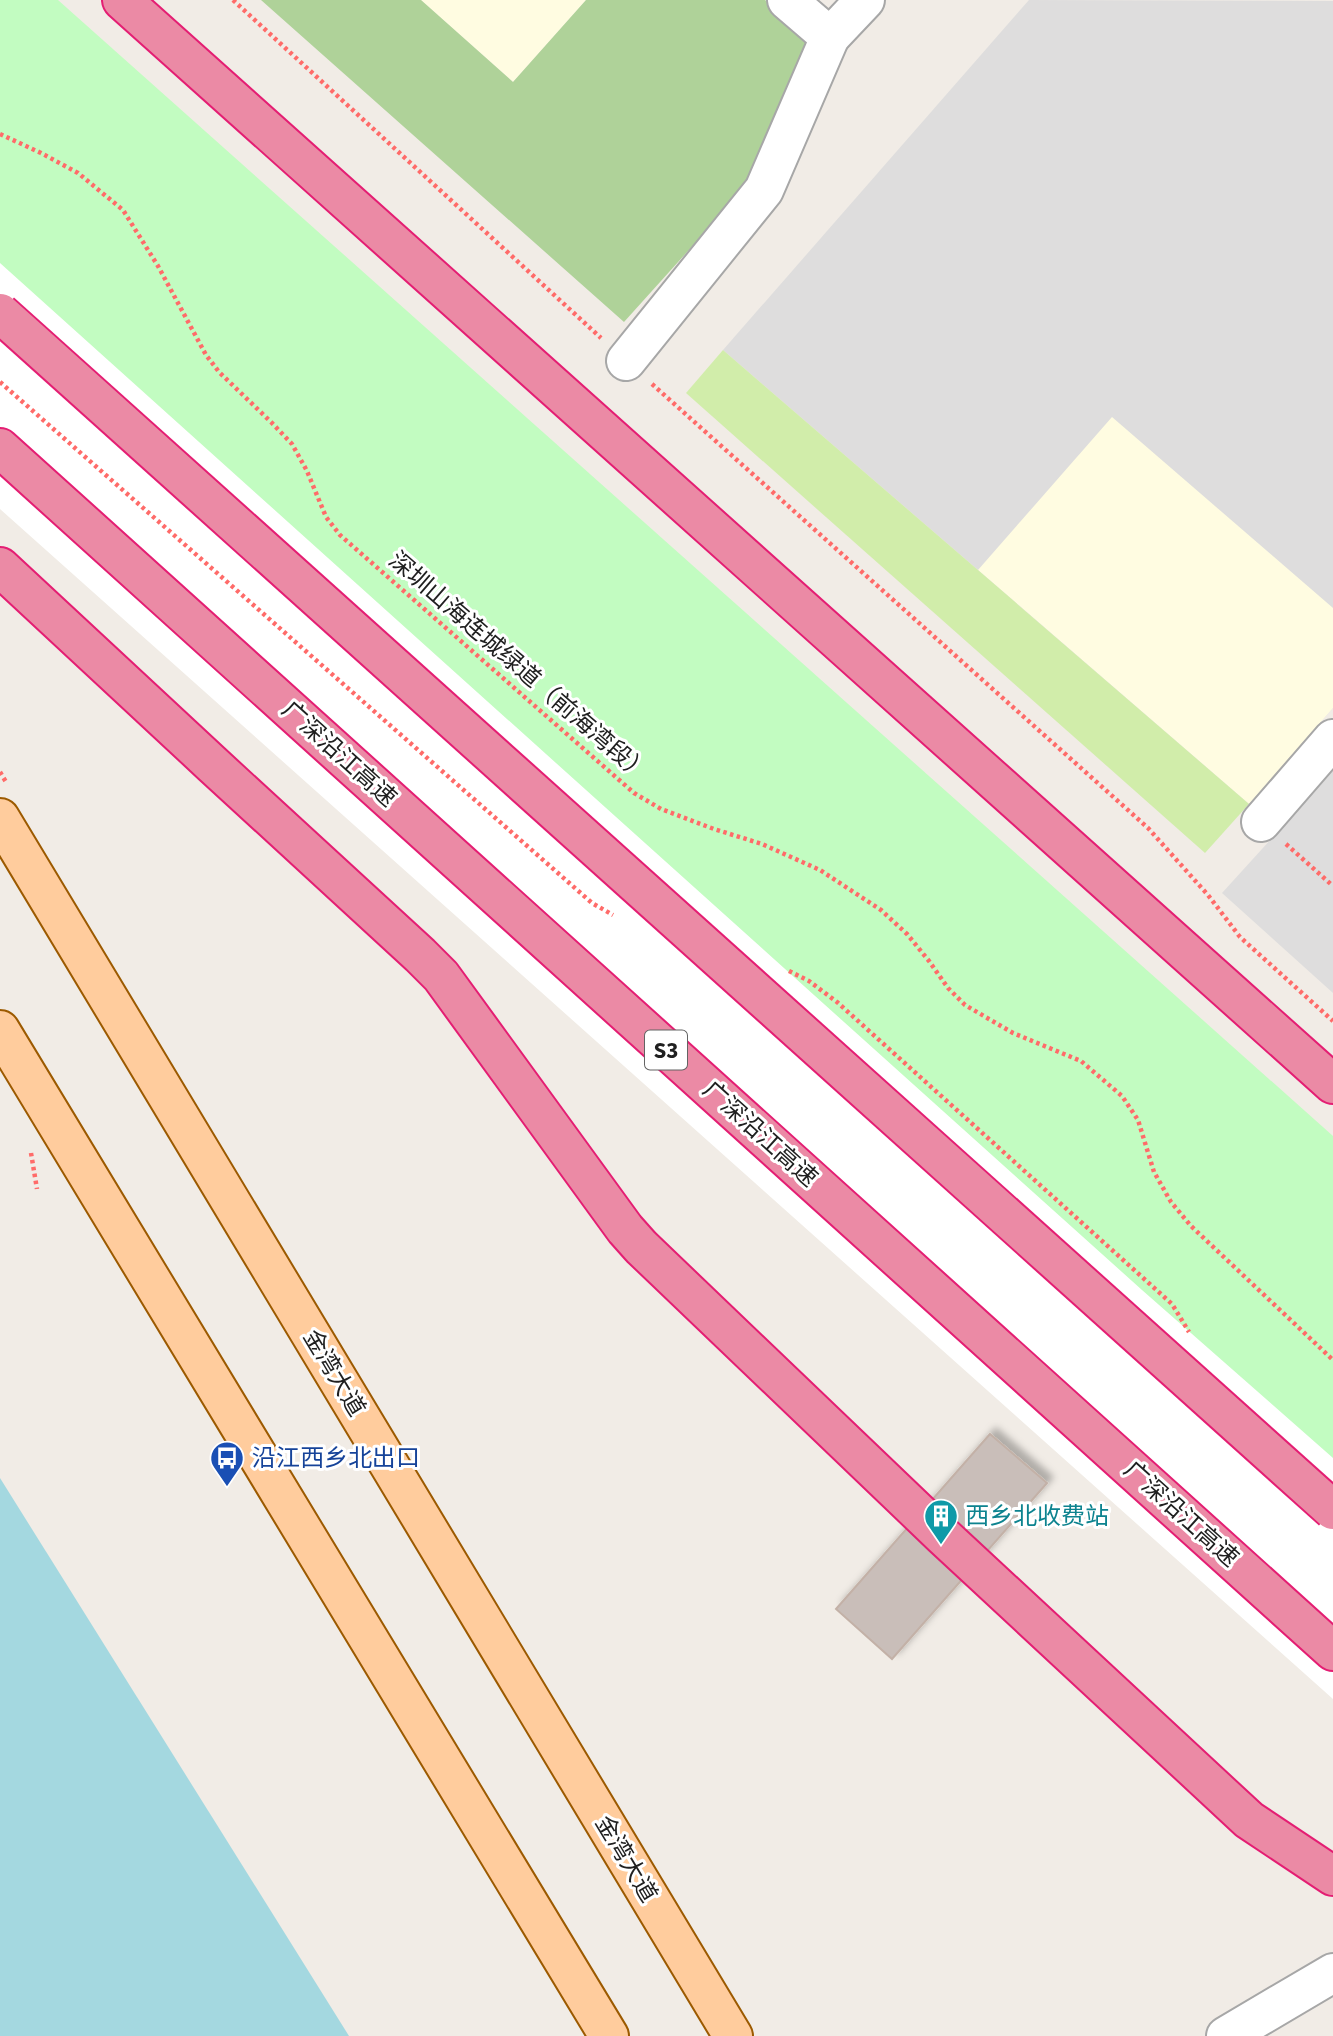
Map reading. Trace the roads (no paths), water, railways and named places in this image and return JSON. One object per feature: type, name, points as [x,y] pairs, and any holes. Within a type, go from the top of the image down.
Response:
[{"type":"highway","points":[[122,0],[1333,1084]]},
{"type":"highway","points":[[0,313],[1333,1510]]},
{"type":"highway","name":"广深沿江高速","points":[[0,448],[1333,1651]]},
{"type":"highway","points":[[0,567],[441,976],[640,1247],[943,1536],[1249,1820],[1333,1875]]},
{"type":"main road","name":"金湾大道","points":[[0,818],[733,2036]]},
{"type":"main road","points":[[0,1030],[610,2036]]},
{"type":"street","points":[[787,0],[830,37]]},
{"type":"street","points":[[626,361],[764,190],[830,37],[865,0]]},
{"type":"street","points":[[1261,822],[1333,739]]},
{"type":"street","points":[[1226,2036],[1333,1973]]},
{"type":"water","points":[[0,1478],[349,2036],[0,2036]]},
{"type":"place","name":"沿江西乡北出口","points":[[227,1488]]},
{"type":"place","name":"西乡北收费站","points":[[941,1546]]}]
